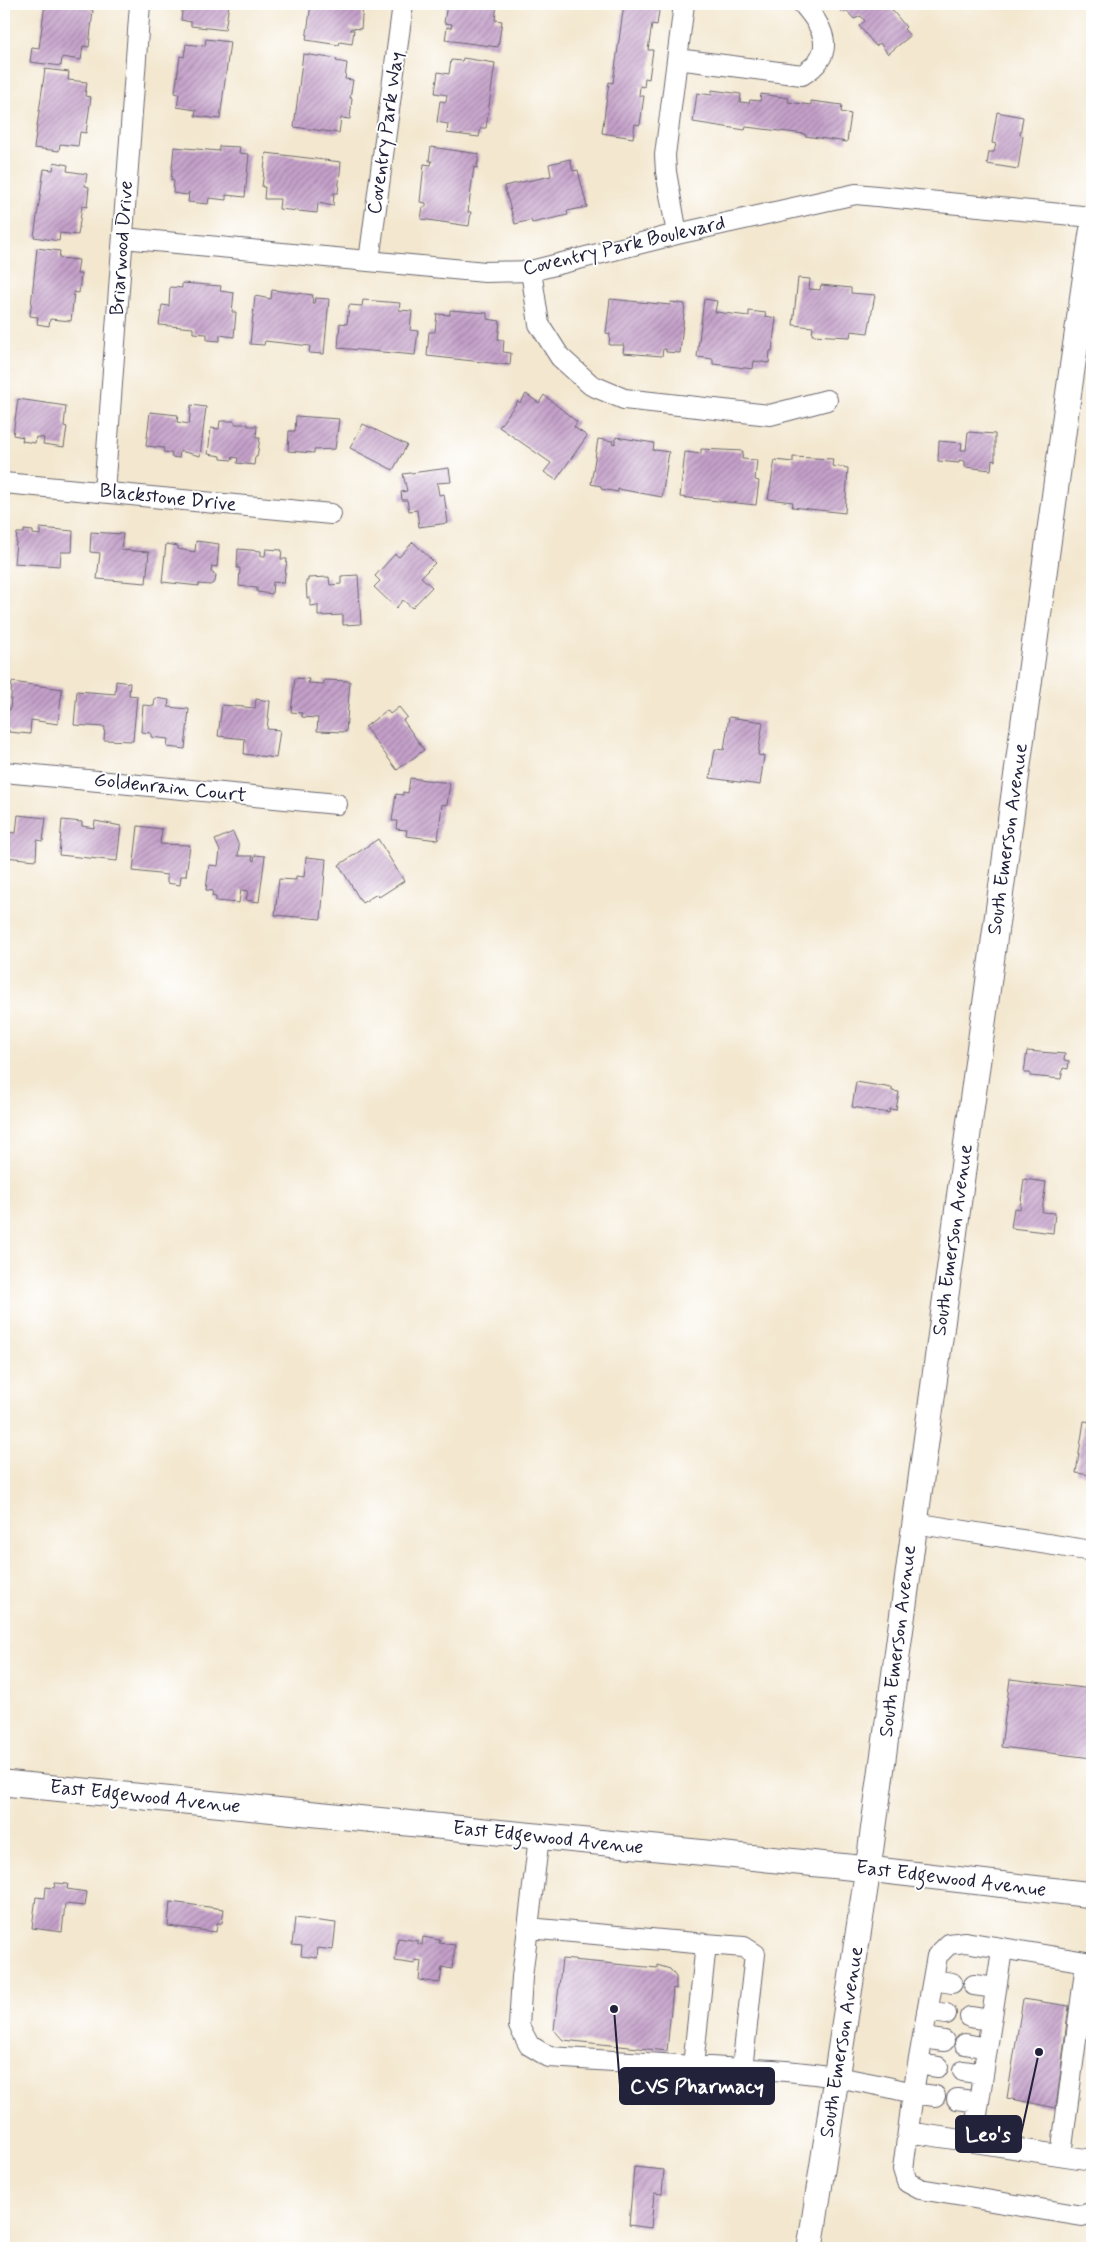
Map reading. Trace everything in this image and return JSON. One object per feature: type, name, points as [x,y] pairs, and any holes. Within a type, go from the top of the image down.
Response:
[{"type":"main road","name":"South Emerson Avenue","points":[[810,2248],[868,1869],[1065,414],[1092,232]]},
{"type":"main road","name":"East Edgewood Avenue","points":[[4,1783],[868,1869],[1092,1895]]},
{"type":"street","name":"Briarwood Drive","points":[[104,492],[140,4]]},
{"type":"street","name":"Coventry Park Way","points":[[369,261],[403,4]]},
{"type":"street","points":[[677,234],[666,172],[665,155],[684,4]]},
{"type":"street","points":[[677,59],[802,75],[814,68],[823,54],[823,38],[820,26],[802,4]]},
{"type":"street","name":"Coventry Park Boulevard","points":[[123,238],[485,272],[531,270],[677,234],[856,194],[1092,217]]},
{"type":"street","points":[[531,270],[539,324],[560,357],[591,385],[624,399],[770,415],[827,400]]},
{"type":"street","name":"Blackstone Drive","points":[[4,483],[331,514]]},
{"type":"street","name":"Goldenrain Court","points":[[4,772],[337,804]]},
{"type":"street","points":[[914,1523],[1092,1551]]},
{"type":"street","points":[[539,1837],[522,1977],[519,2026],[529,2045],[549,2057],[742,2069],[773,2069],[836,2076],[935,2096]]},
{"type":"street","points":[[528,1928],[744,1947],[755,1954],[742,2069]]},
{"type":"street","points":[[1061,2155],[1089,1963],[1002,1950],[964,1942],[948,1944],[937,1956],[942,1981],[937,2012],[923,2038],[913,2093],[903,2170],[907,2182],[920,2190],[1082,2216],[1092,2212]]},
{"type":"street","points":[[693,2066],[706,1944]]},
{"type":"street","points":[[973,2142],[1002,1950]]},
{"type":"street","points":[[974,1985],[996,1988]]},
{"type":"street","points":[[970,2017],[991,2020]]},
{"type":"street","points":[[923,2038],[944,2041]]},
{"type":"street","points":[[966,2044],[987,2048]]},
{"type":"street","points":[[918,2064],[938,2067]]},
{"type":"street","points":[[963,2071],[983,2074]]},
{"type":"street","points":[[957,2099],[979,2102]]},
{"type":"street","points":[[908,2132],[1092,2160]]},
{"type":"building","points":[[45,4],[89,4],[88,9],[93,10],[89,47],[83,46],[81,60],[62,57],[61,66],[30,62],[32,47],[39,48]]},
{"type":"building","points":[[179,4],[229,4],[225,30],[191,26],[191,22],[181,20],[183,5]]},
{"type":"building","points":[[311,4],[363,4],[361,29],[351,28],[350,30],[354,30],[352,44],[340,42],[339,45],[306,40]]},
{"type":"building","points":[[447,4],[497,4],[495,20],[502,21],[498,47],[445,40],[447,27],[451,28],[452,24],[444,23]]},
{"type":"building","points":[[624,4],[660,4],[657,25],[652,24],[648,50],[653,50],[649,79],[645,78],[644,87],[640,86],[639,96],[644,96],[640,125],[635,124],[633,138],[602,133],[609,82],[613,83]]},
{"type":"building","points":[[887,4],[906,27],[904,29],[910,36],[888,54],[880,43],[876,46],[859,26],[865,21],[861,16],[854,19],[846,10],[843,13],[836,5]]},
{"type":"building","points":[[206,39],[230,42],[220,119],[195,116],[196,110],[177,107],[179,94],[175,93],[180,56],[184,57],[186,44],[205,46]]},
{"type":"building","points":[[303,54],[337,59],[336,61],[347,63],[345,79],[353,80],[350,98],[352,98],[350,119],[341,118],[339,133],[294,127]]},
{"type":"building","points":[[463,58],[495,63],[486,128],[481,128],[479,137],[447,133],[448,124],[437,122],[440,101],[446,102],[447,95],[435,93],[438,72],[449,74],[451,60],[462,61]]},
{"type":"building","points":[[45,69],[69,72],[68,80],[87,82],[85,96],[91,97],[86,133],[80,132],[78,146],[60,144],[59,151],[34,148]]},
{"type":"building","points":[[712,90],[741,94],[740,102],[760,101],[761,94],[789,98],[788,102],[811,105],[811,101],[842,105],[841,112],[851,114],[847,142],[805,136],[805,134],[746,127],[745,130],[693,122],[697,93],[712,95]]},
{"type":"building","points":[[997,112],[1023,117],[1020,135],[1023,136],[1018,169],[987,164],[989,152],[994,152],[996,144],[992,143]]},
{"type":"building","points":[[219,146],[240,147],[239,153],[249,154],[245,197],[226,195],[226,200],[209,198],[208,204],[188,202],[189,192],[187,195],[173,193],[174,181],[171,180],[174,147],[219,151]]},
{"type":"building","points":[[431,147],[479,154],[477,168],[474,167],[468,212],[471,212],[469,226],[421,219],[423,207],[426,207],[426,203],[420,202],[424,164],[431,165],[432,161],[429,161]]},
{"type":"building","points":[[266,153],[341,162],[338,193],[334,193],[333,206],[318,203],[317,213],[279,209],[280,199],[264,199],[265,187],[262,187]]},
{"type":"building","points":[[570,159],[573,171],[578,170],[587,207],[567,211],[568,215],[532,223],[531,220],[515,224],[504,186],[551,176],[549,164]]},
{"type":"building","points":[[54,162],[68,165],[67,171],[87,174],[85,186],[89,187],[87,207],[82,206],[78,235],[60,233],[59,241],[34,237],[44,169],[53,170]]},
{"type":"building","points":[[37,248],[60,251],[59,258],[79,260],[77,274],[81,274],[79,293],[74,292],[71,321],[50,319],[49,326],[37,324],[38,317],[30,316]]},
{"type":"building","points":[[798,278],[810,279],[809,289],[820,290],[821,285],[851,288],[851,293],[875,295],[868,333],[851,331],[850,337],[812,335],[813,327],[793,325]]},
{"type":"building","points":[[182,283],[221,286],[220,291],[234,293],[232,312],[236,312],[234,337],[220,335],[220,341],[207,340],[207,334],[193,333],[193,328],[159,325],[162,305],[169,306],[170,287],[182,288]]},
{"type":"building","points":[[272,290],[313,295],[312,303],[314,303],[315,298],[329,299],[324,354],[309,353],[310,346],[265,341],[264,345],[250,344],[255,296],[271,299]]},
{"type":"building","points":[[610,299],[670,305],[671,302],[685,304],[680,353],[666,352],[666,349],[663,349],[662,356],[623,353],[624,345],[609,345],[610,334],[606,333]]},
{"type":"building","points":[[704,299],[717,301],[715,312],[749,316],[749,311],[766,313],[765,316],[776,318],[769,363],[754,361],[753,369],[713,364],[713,359],[697,357]]},
{"type":"building","points":[[363,300],[400,303],[399,310],[412,311],[410,330],[418,331],[415,355],[338,348],[340,323],[347,324],[349,305],[362,306]]},
{"type":"building","points":[[450,310],[487,313],[487,319],[500,321],[498,340],[504,340],[503,352],[511,353],[510,365],[427,356],[429,332],[435,332],[437,314],[450,315]]},
{"type":"building","points":[[526,394],[539,403],[544,395],[577,422],[574,427],[587,436],[556,480],[544,472],[551,463],[499,427],[518,401],[520,403]]},
{"type":"building","points":[[18,399],[66,406],[64,426],[67,427],[64,447],[43,444],[44,438],[36,437],[35,443],[22,441],[23,437],[13,435]]},
{"type":"building","points":[[191,405],[206,407],[200,456],[180,451],[179,458],[171,457],[172,453],[163,452],[164,448],[146,446],[150,412],[178,415],[177,422],[189,424]]},
{"type":"building","points":[[296,416],[339,419],[335,449],[314,450],[314,453],[288,451],[289,431],[295,431]]},
{"type":"building","points":[[220,421],[234,421],[235,424],[257,426],[256,438],[260,438],[254,465],[237,463],[238,458],[233,457],[232,460],[221,459],[221,456],[208,454],[211,428],[219,429]]},
{"type":"building","points":[[363,424],[407,445],[393,470],[350,448]]},
{"type":"building","points":[[968,432],[995,434],[995,461],[992,460],[991,470],[965,467],[965,461],[959,460],[959,463],[938,461],[939,441],[962,443],[961,450],[966,450]]},
{"type":"building","points":[[616,437],[654,443],[653,451],[669,452],[662,497],[618,489],[618,492],[601,489],[601,486],[591,484],[598,439],[613,441],[612,443],[615,444]]},
{"type":"building","points":[[701,449],[743,451],[742,459],[757,460],[755,480],[759,481],[756,505],[680,497],[685,452],[701,454]]},
{"type":"building","points":[[793,457],[833,459],[832,466],[848,468],[845,513],[792,507],[793,502],[768,499],[775,460],[793,462]]},
{"type":"building","points":[[449,468],[451,482],[437,483],[439,495],[444,494],[448,523],[419,527],[417,510],[409,511],[407,500],[402,500],[401,492],[407,491],[403,474]]},
{"type":"building","points":[[40,528],[73,531],[72,552],[61,552],[60,566],[14,563],[17,533],[24,533],[24,530],[33,531],[33,534],[40,535]]},
{"type":"building","points":[[91,532],[123,534],[121,550],[149,552],[146,583],[97,579],[100,553],[90,552]]},
{"type":"building","points":[[196,541],[219,544],[217,567],[212,566],[211,572],[216,575],[215,582],[210,585],[199,584],[199,586],[162,582],[166,544],[178,546],[178,549],[195,552]]},
{"type":"building","points":[[413,542],[435,563],[421,577],[432,587],[412,608],[403,600],[396,608],[374,587],[380,581],[375,576],[395,554],[399,557]]},
{"type":"building","points":[[238,549],[261,551],[261,556],[265,556],[266,549],[282,550],[281,559],[287,559],[284,583],[273,582],[272,594],[257,592],[257,588],[239,586],[240,568],[237,568]]},
{"type":"building","points":[[358,575],[361,624],[343,625],[343,615],[318,616],[318,605],[310,606],[310,598],[307,598],[306,581],[308,581],[308,578],[329,577],[330,585],[341,584],[341,576]]},
{"type":"building","points":[[295,678],[309,679],[308,683],[324,684],[324,680],[350,681],[346,732],[317,731],[318,718],[302,717],[302,713],[291,712]]},
{"type":"building","points":[[116,681],[130,683],[129,695],[137,696],[133,741],[104,740],[105,727],[74,725],[77,691],[115,694]]},
{"type":"building","points":[[12,682],[62,689],[58,724],[31,720],[30,734],[9,732],[9,730],[4,729],[4,710],[10,710]]},
{"type":"building","points":[[155,698],[169,700],[168,707],[189,709],[185,749],[167,747],[168,739],[151,737],[151,733],[141,732],[143,705],[154,706]]},
{"type":"building","points":[[256,699],[270,701],[267,729],[280,730],[276,758],[244,754],[245,739],[218,736],[222,705],[255,708]]},
{"type":"building","points":[[399,707],[407,717],[403,720],[424,750],[397,770],[365,727],[387,710],[390,714]]},
{"type":"building","points":[[729,717],[763,722],[758,755],[764,756],[760,785],[710,778],[715,749],[724,750]]},
{"type":"building","points":[[410,778],[450,783],[447,805],[442,804],[438,840],[406,836],[407,830],[396,829],[397,821],[392,821],[396,794],[403,795],[403,792],[408,793]]},
{"type":"building","points":[[18,815],[46,818],[43,841],[37,840],[36,860],[4,857],[4,832],[16,833]]},
{"type":"building","points":[[62,820],[82,822],[82,826],[94,828],[95,821],[121,826],[117,861],[59,855]]},
{"type":"building","points":[[138,826],[162,829],[160,844],[190,845],[186,876],[181,876],[180,885],[167,883],[167,875],[133,871]]},
{"type":"building","points":[[233,832],[239,846],[238,856],[253,856],[252,860],[254,861],[255,855],[265,856],[259,902],[246,900],[248,891],[241,890],[239,903],[216,901],[216,897],[212,896],[213,891],[206,890],[209,865],[218,866],[220,851],[215,840]]},
{"type":"building","points":[[378,839],[404,881],[379,897],[377,894],[362,903],[339,865]]},
{"type":"building","points":[[306,857],[326,859],[321,919],[275,915],[279,879],[296,880],[296,876],[304,877]]},
{"type":"building","points":[[1027,1051],[1065,1054],[1064,1060],[1069,1061],[1068,1069],[1063,1068],[1061,1079],[1030,1076],[1030,1073],[1024,1073]]},
{"type":"building","points":[[856,1082],[892,1088],[892,1091],[899,1092],[896,1110],[890,1109],[889,1113],[852,1107]]},
{"type":"building","points":[[1024,1179],[1046,1182],[1042,1212],[1055,1213],[1053,1233],[1011,1228],[1014,1208],[1020,1209]]},
{"type":"building","points":[[1084,1421],[1092,1422],[1092,1475],[1076,1473]]},
{"type":"building","points":[[1010,1679],[1092,1689],[1092,1758],[1001,1747]]},
{"type":"building","points":[[55,1883],[68,1884],[67,1889],[87,1892],[85,1906],[65,1904],[62,1932],[32,1928],[36,1897],[45,1898],[46,1887],[54,1888]]},
{"type":"building","points":[[170,1902],[224,1909],[222,1923],[217,1923],[216,1932],[168,1926]]},
{"type":"building","points":[[295,1918],[336,1923],[333,1950],[318,1948],[317,1958],[301,1956],[302,1946],[292,1945]]},
{"type":"building","points":[[423,1937],[440,1940],[439,1943],[455,1945],[452,1969],[442,1967],[440,1983],[419,1980],[421,1961],[415,1960],[415,1964],[395,1961],[398,1938],[418,1941],[418,1944],[422,1945]]},
{"type":"building","points":[[562,1959],[657,1968],[657,1965],[670,1969],[676,1977],[676,1989],[673,1988],[667,2051],[563,2040],[554,2030]]},
{"type":"building","points":[[1023,1999],[1069,2006],[1056,2108],[1007,2098]]},
{"type":"building","points":[[634,2167],[664,2170],[662,2194],[654,2193],[651,2228],[629,2225]]},
{"type":"place","name":"CVS Pharmacy","points":[[614,2009]]},
{"type":"place","name":"Leo's","points":[[1039,2052]]}]
